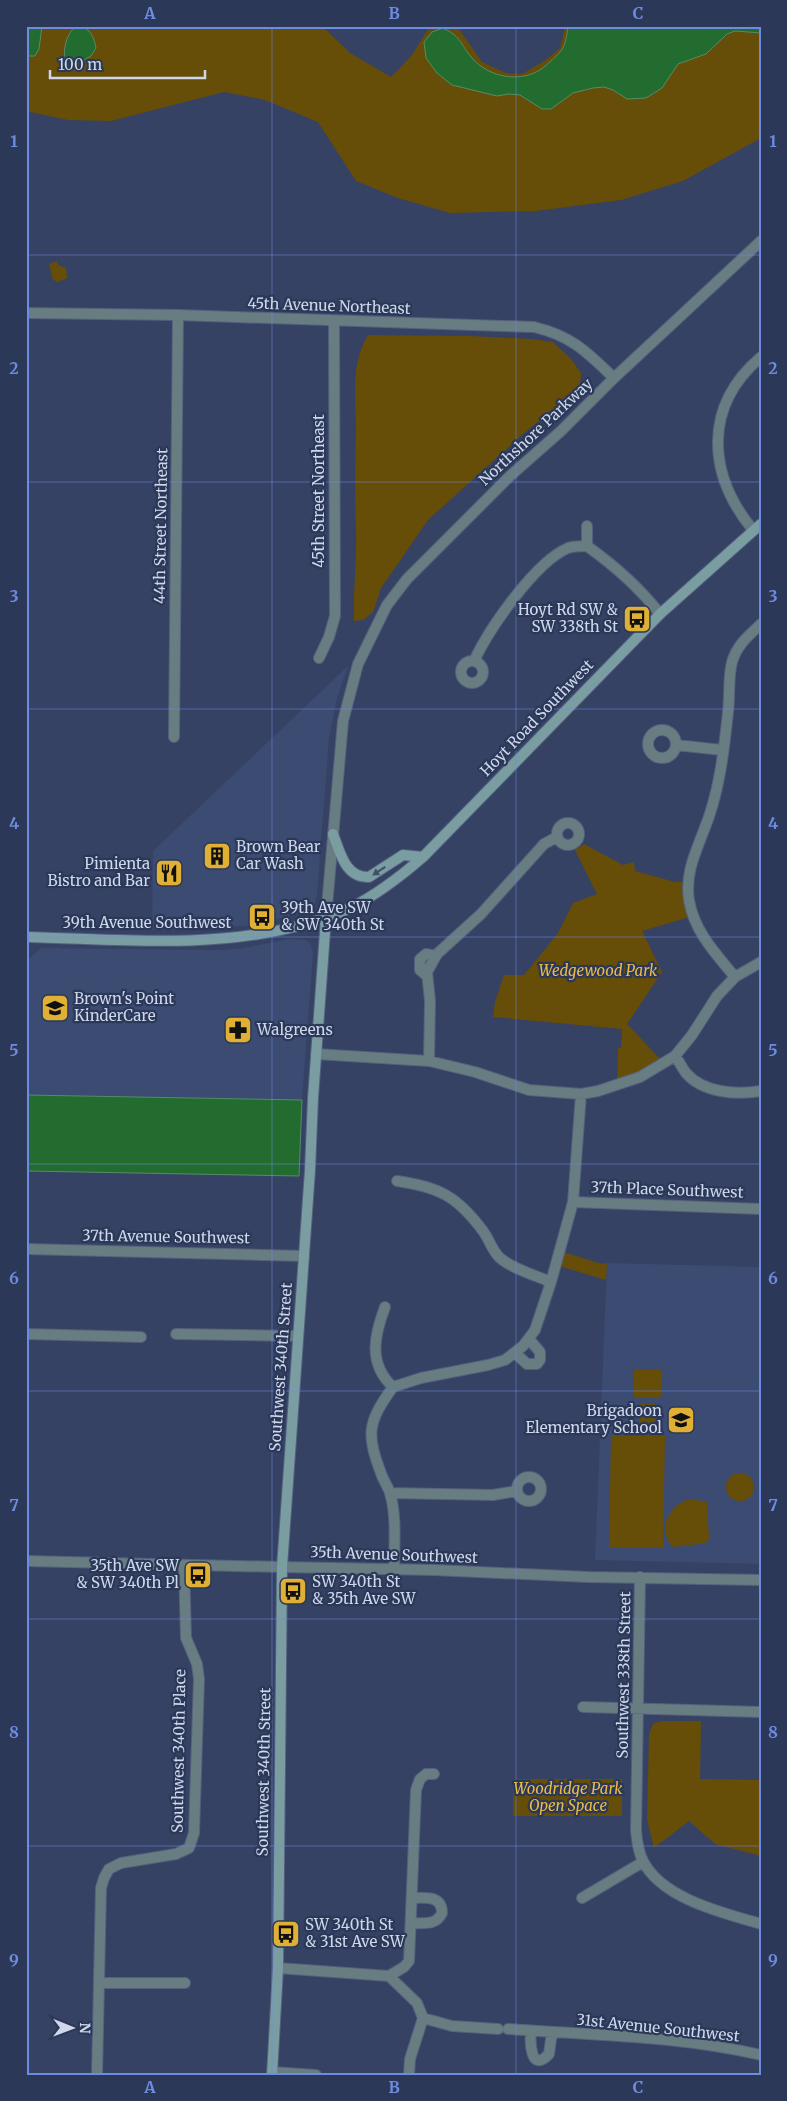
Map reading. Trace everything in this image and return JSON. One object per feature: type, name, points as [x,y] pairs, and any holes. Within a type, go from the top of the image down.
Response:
[{"type":"main road","name":"Hoyt Road Southwest","points":[[326,918],[351,908],[381,890],[423,857],[660,614],[757,527]]},
{"type":"main road","points":[[333,834],[346,867],[362,877],[369,877],[403,855],[423,857]]},
{"type":"main road","name":"39th Avenue Southwest","points":[[26,937],[208,941],[263,934],[326,918]]},
{"type":"main road","name":"Southwest 340th Street","points":[[272,2074],[278,1968],[282,1567],[326,918]]},
{"type":"street","name":"Northshore Parkway","points":[[358,664],[387,605],[407,579],[510,476],[561,431],[614,378],[761,241]]},
{"type":"street","name":"45th Avenue Northeast","points":[[26,313],[178,315],[334,322],[534,327],[550,331],[586,350],[614,378]]},
{"type":"street","name":"44th Street Northeast","points":[[174,737],[178,315]]},
{"type":"street","name":"45th Street Northeast","points":[[319,658],[329,637],[334,616],[334,322]]},
{"type":"street","points":[[757,527],[738,512],[722,479],[717,441],[721,413],[735,386],[750,366],[761,357]]},
{"type":"street","points":[[587,526],[587,546]]},
{"type":"street","points":[[474,661],[490,631],[542,566],[569,548],[587,546],[617,568],[641,590],[660,614]]},
{"type":"street","points":[[734,977],[700,934],[691,911],[688,882],[692,856],[704,831],[714,801],[728,714],[732,663],[740,643],[761,624]]},
{"type":"street","name":"Southwest 340th Street","points":[[326,918],[343,721],[358,664]]},
{"type":"street","points":[[676,745],[722,750]]},
{"type":"street","points":[[429,1061],[430,1001],[427,976],[429,967],[436,956],[481,914],[544,844],[557,837]]},
{"type":"street","points":[[316,1054],[429,1061],[475,1072],[529,1090],[581,1094],[598,1091],[629,1081],[651,1071],[675,1056],[717,996],[734,977],[761,962]]},
{"type":"street","points":[[675,1056],[687,1074],[712,1089],[732,1092],[761,1091]]},
{"type":"street","points":[[394,1570],[394,1534],[390,1493],[371,1444],[372,1426],[378,1409],[393,1387],[421,1378],[505,1360],[526,1342],[535,1330],[551,1282],[573,1202],[581,1094]]},
{"type":"street","points":[[396,1181],[437,1189],[458,1201],[476,1222],[500,1258],[507,1263],[551,1282]]},
{"type":"street","name":"37th Place Southwest","points":[[573,1202],[761,1209]]},
{"type":"street","name":"37th Avenue Southwest","points":[[26,1249],[304,1256]]},
{"type":"street","points":[[385,1307],[377,1330],[376,1350],[379,1371],[393,1387]]},
{"type":"street","points":[[26,1334],[141,1336]]},
{"type":"street","points":[[176,1334],[298,1336]]},
{"type":"street","points":[[515,1353],[527,1364],[532,1365],[538,1362],[540,1352],[526,1342]]},
{"type":"street","points":[[390,1493],[493,1495],[517,1491]]},
{"type":"street","name":"35th Avenue Southwest","points":[[26,1561],[761,1580]]},
{"type":"street","name":"Southwest 340th Place","points":[[99,1983],[101,1888],[109,1869],[120,1863],[176,1854],[188,1848],[194,1833],[199,1678],[197,1664],[186,1638],[184,1565]]},
{"type":"street","name":"Southwest 338th Street","points":[[640,1577],[636,1831],[638,1848],[643,1862]]},
{"type":"street","points":[[583,1707],[761,1712]]},
{"type":"street","points":[[278,1968],[389,1976],[404,1968],[408,1961],[411,1923],[416,1790],[420,1779],[426,1774],[434,1774]]},
{"type":"street","points":[[582,1898],[643,1862],[656,1878],[677,1894],[705,1907],[761,1924]]},
{"type":"street","points":[[411,1923],[433,1922],[442,1913],[440,1905],[434,1899],[412,1898]]},
{"type":"street","points":[[389,1976],[418,2003],[423,2018],[410,2059],[409,2075]]},
{"type":"street","points":[[97,2075],[99,1983],[185,1983]]},
{"type":"street","name":"31st Avenue Southwest","points":[[423,2018],[452,2026],[676,2042],[731,2048],[761,2055]]},
{"type":"street","points":[[530,2031],[530,2052],[539,2059],[549,2054],[552,2032]]},
{"type":"street","points":[[272,2074],[316,2075]]},
{"type":"shaded area","points":[[26,26],[42,26],[39,49],[35,56],[26,56]]},
{"type":"shaded area","points":[[78,26],[86,28],[91,33],[96,48],[91,56],[71,67],[66,67],[64,56],[67,38]]},
{"type":"shaded area","points":[[568,26],[761,26],[761,33],[735,31],[727,34],[706,54],[678,64],[662,88],[646,98],[627,99],[613,90],[604,87],[593,88],[573,93],[551,109],[542,109],[520,95],[497,96],[452,85],[437,73],[426,58],[424,42],[432,32],[443,28],[458,38],[472,58],[487,70],[506,76],[526,76],[544,67],[559,54],[566,41]]},
{"type":"shaded area","points":[[348,666],[337,698],[329,738],[317,894],[314,907],[303,913],[254,925],[192,930],[152,930],[153,851]]},
{"type":"shaded area","points":[[288,939],[306,940],[311,945],[313,953],[302,1100],[26,1095],[26,961],[41,948],[220,950],[244,948]]},
{"type":"shaded area","points":[[26,1095],[302,1100],[299,1176],[26,1171]]},
{"type":"shaded area","name":"Brigadoon Elementary School","points":[[607,1263],[761,1267],[761,1564],[595,1560]]},
{"type":"green space","points":[[26,26],[322,26],[350,53],[391,77],[412,55],[430,26],[457,26],[482,62],[506,73],[522,74],[546,60],[560,48],[565,26],[761,26],[761,138],[683,181],[621,200],[536,211],[450,213],[398,198],[356,181],[318,122],[265,100],[224,92],[111,121],[68,120],[26,111]]},
{"type":"green space","points":[[57,261],[58,265],[66,268],[67,278],[58,282],[53,280],[49,264]]},
{"type":"green space","points":[[368,335],[470,336],[553,342],[571,359],[581,373],[580,387],[524,433],[428,520],[381,588],[373,612],[363,620],[354,621],[356,541],[355,382],[362,346]]},
{"type":"green space","name":"Wedgewood Park","points":[[584,844],[623,865],[634,862],[635,871],[675,882],[688,882],[693,916],[642,931],[662,972],[627,1024],[664,1063],[617,1085],[618,1048],[621,1048],[622,1029],[493,1017],[495,1002],[504,975],[524,975],[558,933],[573,903],[597,894],[575,850]]},
{"type":"green space","points":[[560,1251],[602,1264],[607,1263],[606,1280],[556,1265]]},
{"type":"green space","points":[[634,1370],[662,1370],[661,1398],[634,1398]]},
{"type":"green space","points":[[639,1404],[656,1404],[656,1434],[639,1434]]},
{"type":"green space","points":[[611,1435],[665,1436],[663,1547],[609,1547]]},
{"type":"green space","points":[[740,1473],[750,1477],[754,1487],[750,1497],[740,1501],[730,1497],[726,1487],[730,1477]]},
{"type":"green space","points":[[691,1499],[707,1502],[709,1539],[706,1543],[673,1547],[668,1540],[666,1532],[668,1518],[677,1506]]},
{"type":"green space","name":"Woodridge Park Open Space","points":[[661,1721],[701,1721],[700,1779],[761,1780],[761,1856],[715,1844],[689,1821],[654,1848],[647,1820],[649,1734],[653,1724]]},
{"type":"green space","name":"Woodridge Park Open Space","points":[[513,1779],[622,1779],[622,1816],[513,1816]]},
{"type":"place","name":"Hoyt Rd SW & SW 338th St","points":[[637,619]]},
{"type":"place","name":"Brown Bear Car Wash","points":[[217,856]]},
{"type":"place","name":"Pimienta Bistro and Bar","points":[[169,873]]},
{"type":"place","name":"39th Ave SW & SW 340th St","points":[[262,917]]},
{"type":"place","name":"Brown's Point KinderCare","points":[[55,1008]]},
{"type":"place","name":"Walgreens","points":[[238,1030]]},
{"type":"place","name":"Brigadoon Elementary School","points":[[681,1420]]},
{"type":"place","name":"35th Ave SW & SW 340th Pl","points":[[198,1575]]},
{"type":"place","name":"SW 340th St & 35th Ave SW","points":[[293,1591]]},
{"type":"place","name":"SW 340th St & 31st Ave SW","points":[[286,1934]]}]
